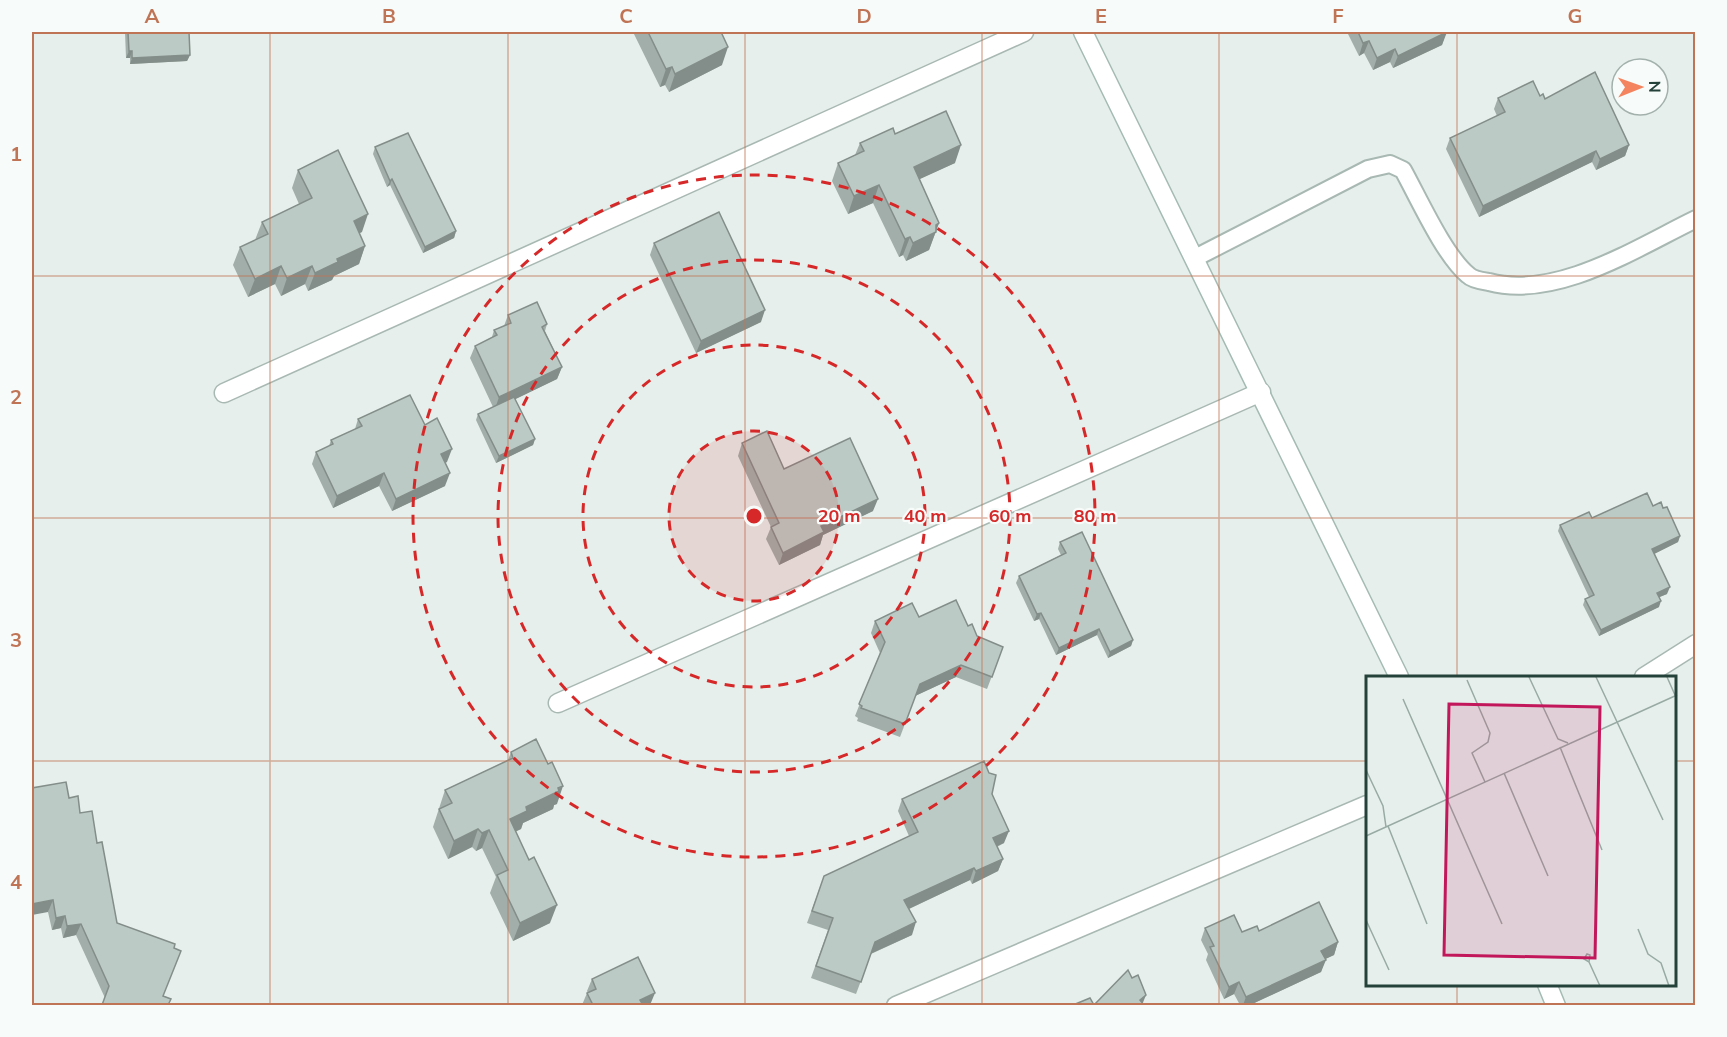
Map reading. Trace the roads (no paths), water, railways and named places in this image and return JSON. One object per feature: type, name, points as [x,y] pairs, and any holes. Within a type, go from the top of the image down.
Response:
[{"type":"street","points":[[224,393],[1024,32]]},
{"type":"street","points":[[1083,32],[1399,676]]},
{"type":"street","points":[[558,703],[1261,392]]},
{"type":"street","points":[[1646,676],[1695,644]]},
{"type":"street","points":[[896,1005],[1366,805]]},
{"type":"street","points":[[1548,986],[1556,1005]]},
{"type":"lane","points":[[1195,258],[1368,169],[1390,164],[1403,170],[1452,258],[1470,277],[1499,285],[1531,287],[1579,276],[1695,219]]}]
